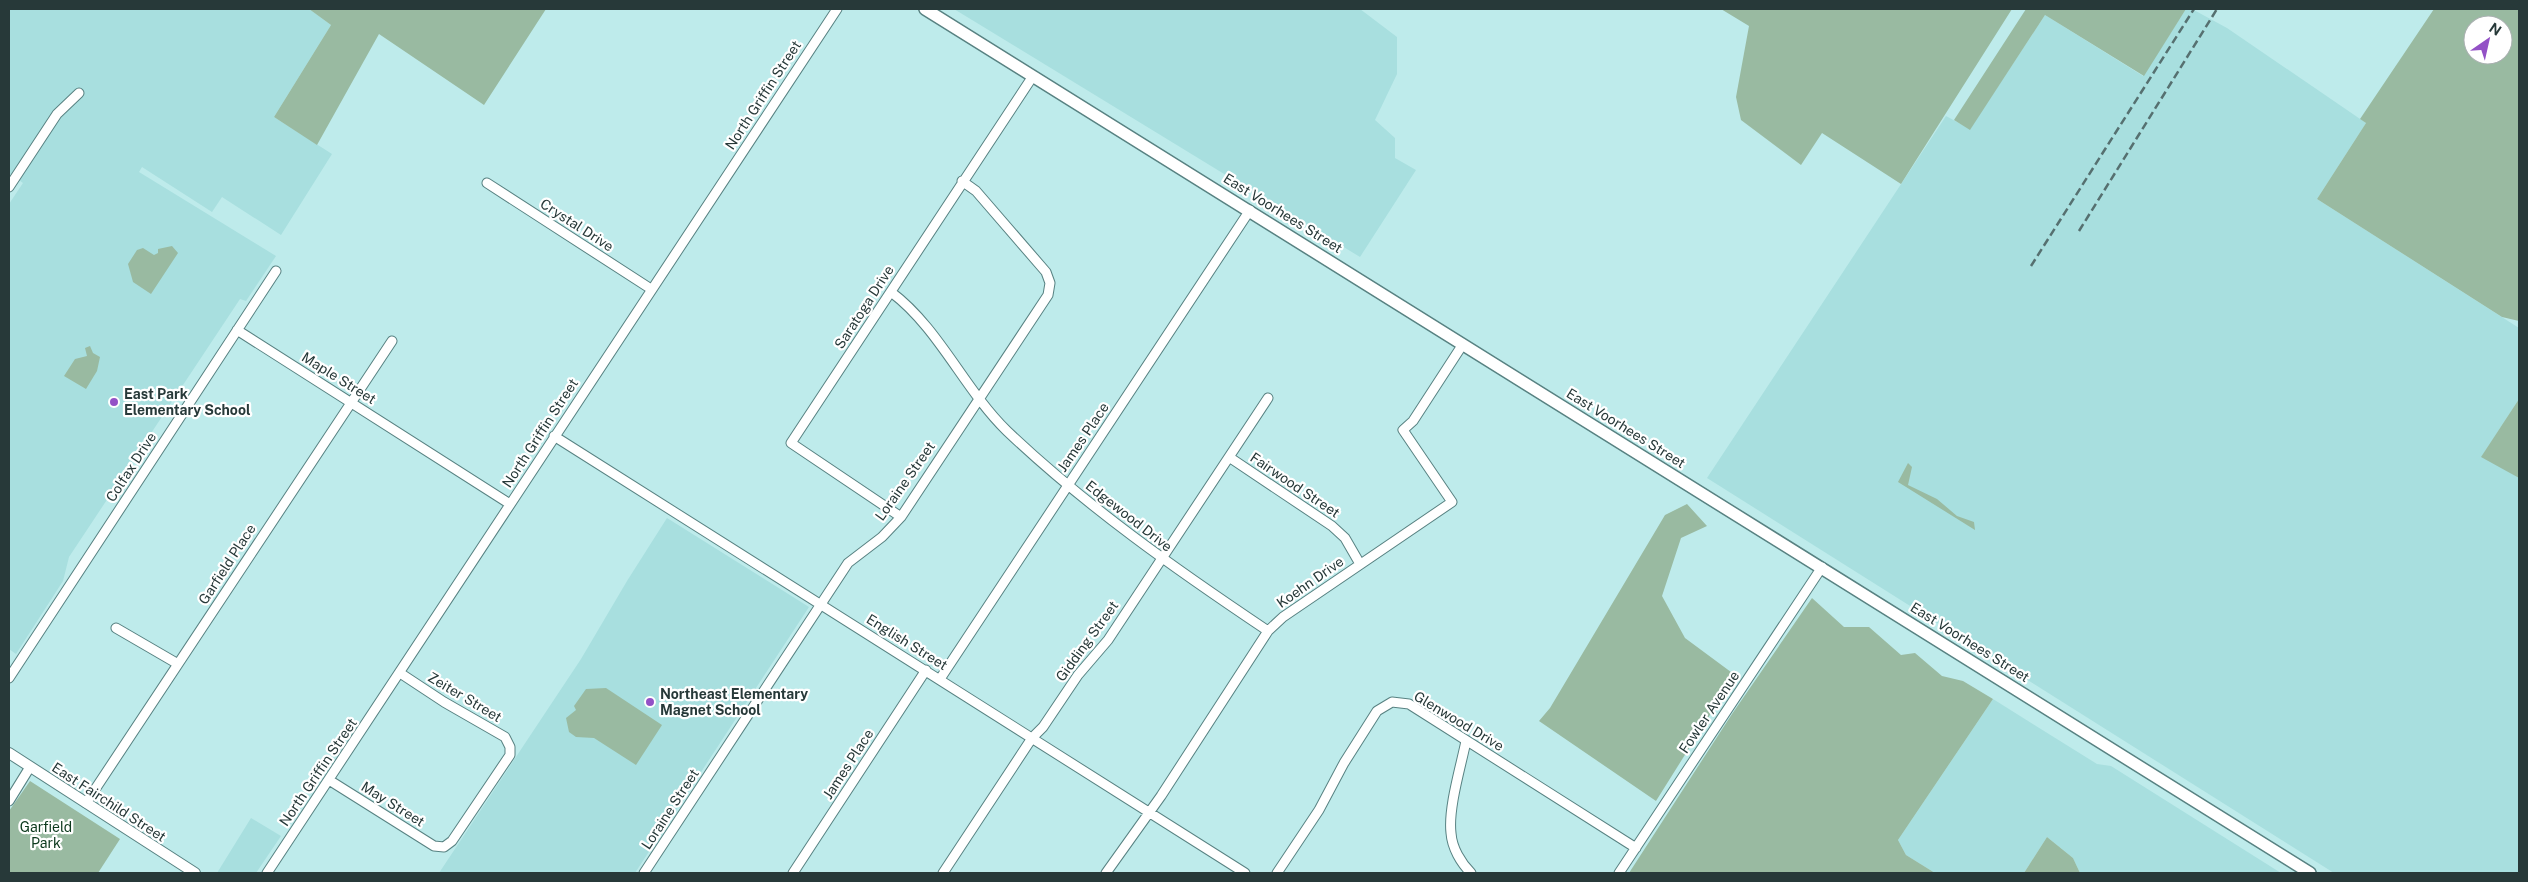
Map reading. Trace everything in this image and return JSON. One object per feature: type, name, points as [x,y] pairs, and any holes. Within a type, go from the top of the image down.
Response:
[{"type":"main road","name":"East Voorhees Street","points":[[925,9],[1822,567],[2307,872]]},
{"type":"street","name":"North Griffin Street","points":[[267,873],[837,9]]},
{"type":"street","name":"Saratoga Drive","points":[[901,517],[790,443],[1033,76]]},
{"type":"street","points":[[10,184],[57,114],[79,94]]},
{"type":"street","name":"Loraine Street","points":[[644,873],[848,563],[882,537],[901,517],[1048,295],[1050,283],[1046,272],[982,198],[962,181]]},
{"type":"street","name":"Crystal Drive","points":[[487,183],[651,289]]},
{"type":"street","name":"James Place","points":[[940,679],[1250,210]]},
{"type":"street","name":"Colfax Drive","points":[[9,678],[276,271]]},
{"type":"street","name":"Edgewood Drive","points":[[891,292],[909,306],[979,399],[1006,430],[1068,485],[1160,558],[1268,632]]},
{"type":"street","name":"Maple Street","points":[[237,330],[510,504]]},
{"type":"street","name":"Garfield Place","points":[[86,803],[392,341]]},
{"type":"street","name":"Koehn Drive","points":[[1106,873],[1149,812],[1268,632],[1283,617],[1452,502],[1403,430],[1413,421],[1463,344]]},
{"type":"street","name":"Gidding Street","points":[[943,873],[1032,738],[1042,727],[1078,675],[1108,640],[1160,558],[1268,398]]},
{"type":"street","name":"English Street","points":[[554,436],[1245,873]]},
{"type":"street","name":"Fairwood Street","points":[[1229,457],[1332,526],[1345,538],[1360,564]]},
{"type":"street","name":"Fowler Avenue","points":[[1619,873],[1822,567]]},
{"type":"street","points":[[116,628],[178,664]]},
{"type":"street","name":"James Place","points":[[794,873],[926,670]]},
{"type":"street","name":"Zeiter Street","points":[[400,672],[444,702],[505,738],[510,746],[510,755],[452,841],[444,848]]},
{"type":"street","name":"Glenwood Drive","points":[[1277,873],[1319,810],[1344,763],[1376,710],[1392,702],[1409,704],[1636,848]]},
{"type":"street","points":[[1466,741],[1454,800],[1451,833],[1461,862],[1471,873]]},
{"type":"street","name":"East Fairchild Street","points":[[9,753],[195,873]]},
{"type":"street","points":[[9,801],[30,767]]},
{"type":"street","name":"May Street","points":[[329,780],[434,846],[444,848]]},
{"type":"shaded area","points":[[9,9],[309,9],[331,25],[274,117],[332,154],[281,235],[222,197],[212,212],[142,167],[139,172],[276,256],[246,301],[240,299],[69,557],[63,581],[16,654],[9,649],[9,204],[23,183],[9,173]]},
{"type":"shaded area","points":[[954,9],[1360,9],[1397,37],[1397,74],[1375,120],[1395,138],[1395,158],[1416,170],[1360,257]]},
{"type":"shaded area","points":[[2186,9],[2192,9],[2227,28],[2366,123],[2317,199],[2519,328],[2519,399],[2482,456],[2519,478],[2519,873],[2334,873],[1707,478],[1946,116],[1970,129],[2045,15],[2143,76]]},
{"type":"shaded area","name":"Northeast Elementary Magnet School","points":[[667,518],[809,607],[635,873],[439,873],[581,659]]},
{"type":"shaded area","points":[[1993,699],[2097,764],[2111,766],[2281,873],[2080,873],[2073,858],[2047,837],[2024,873],[1935,873],[1906,855],[1898,840]]},
{"type":"shaded area","points":[[251,818],[281,836],[256,873],[217,873]]},
{"type":"green space","points":[[309,9],[546,9],[484,105],[379,34],[317,145],[274,117],[331,25]]},
{"type":"green space","points":[[1721,9],[2012,9],[1901,184],[1822,133],[1801,165],[1741,120],[1736,97],[1749,26]]},
{"type":"green space","points":[[2026,9],[2186,9],[2144,76],[2045,15],[1970,130],[1954,120]]},
{"type":"green space","points":[[2434,9],[2519,9],[2519,321],[2502,317],[2317,199],[2366,123],[2360,119]]},
{"type":"green space","points":[[172,246],[178,253],[151,294],[133,282],[128,264],[137,250],[143,248],[154,255],[158,253],[158,249]]},
{"type":"green space","points":[[90,346],[93,353],[100,357],[97,371],[86,389],[64,376],[75,359],[87,356],[85,348]]},
{"type":"green space","points":[[2519,399],[2519,478],[2481,457]]},
{"type":"green space","points":[[1908,463],[1912,467],[1908,485],[1937,499],[1957,516],[1974,522],[1975,530],[1898,482]]},
{"type":"green space","points":[[1687,504],[1707,526],[1681,538],[1662,596],[1685,638],[1735,675],[1656,801],[1539,721],[1550,708],[1665,515]]},
{"type":"green space","points":[[1812,598],[1844,627],[1869,627],[1901,655],[1915,653],[1942,676],[1963,681],[1993,699],[1898,840],[1906,855],[1935,873],[1629,873],[1732,714]]},
{"type":"green space","points":[[606,688],[662,725],[636,765],[594,738],[576,737],[569,732],[566,718],[576,710],[574,706],[586,689]]},
{"type":"green space","name":"Garfield Park","points":[[30,781],[120,839],[98,873],[9,873],[9,811]]},
{"type":"green space","points":[[2047,837],[2073,858],[2080,873],[2024,873]]},
{"type":"railway","points":[[2031,266],[2194,9]]},
{"type":"railway","points":[[2079,231],[2217,9]]},
{"type":"place","name":"East Park Elementary School","points":[[114,402]]},
{"type":"place","name":"Northeast Elementary Magnet School","points":[[650,702]]}]
